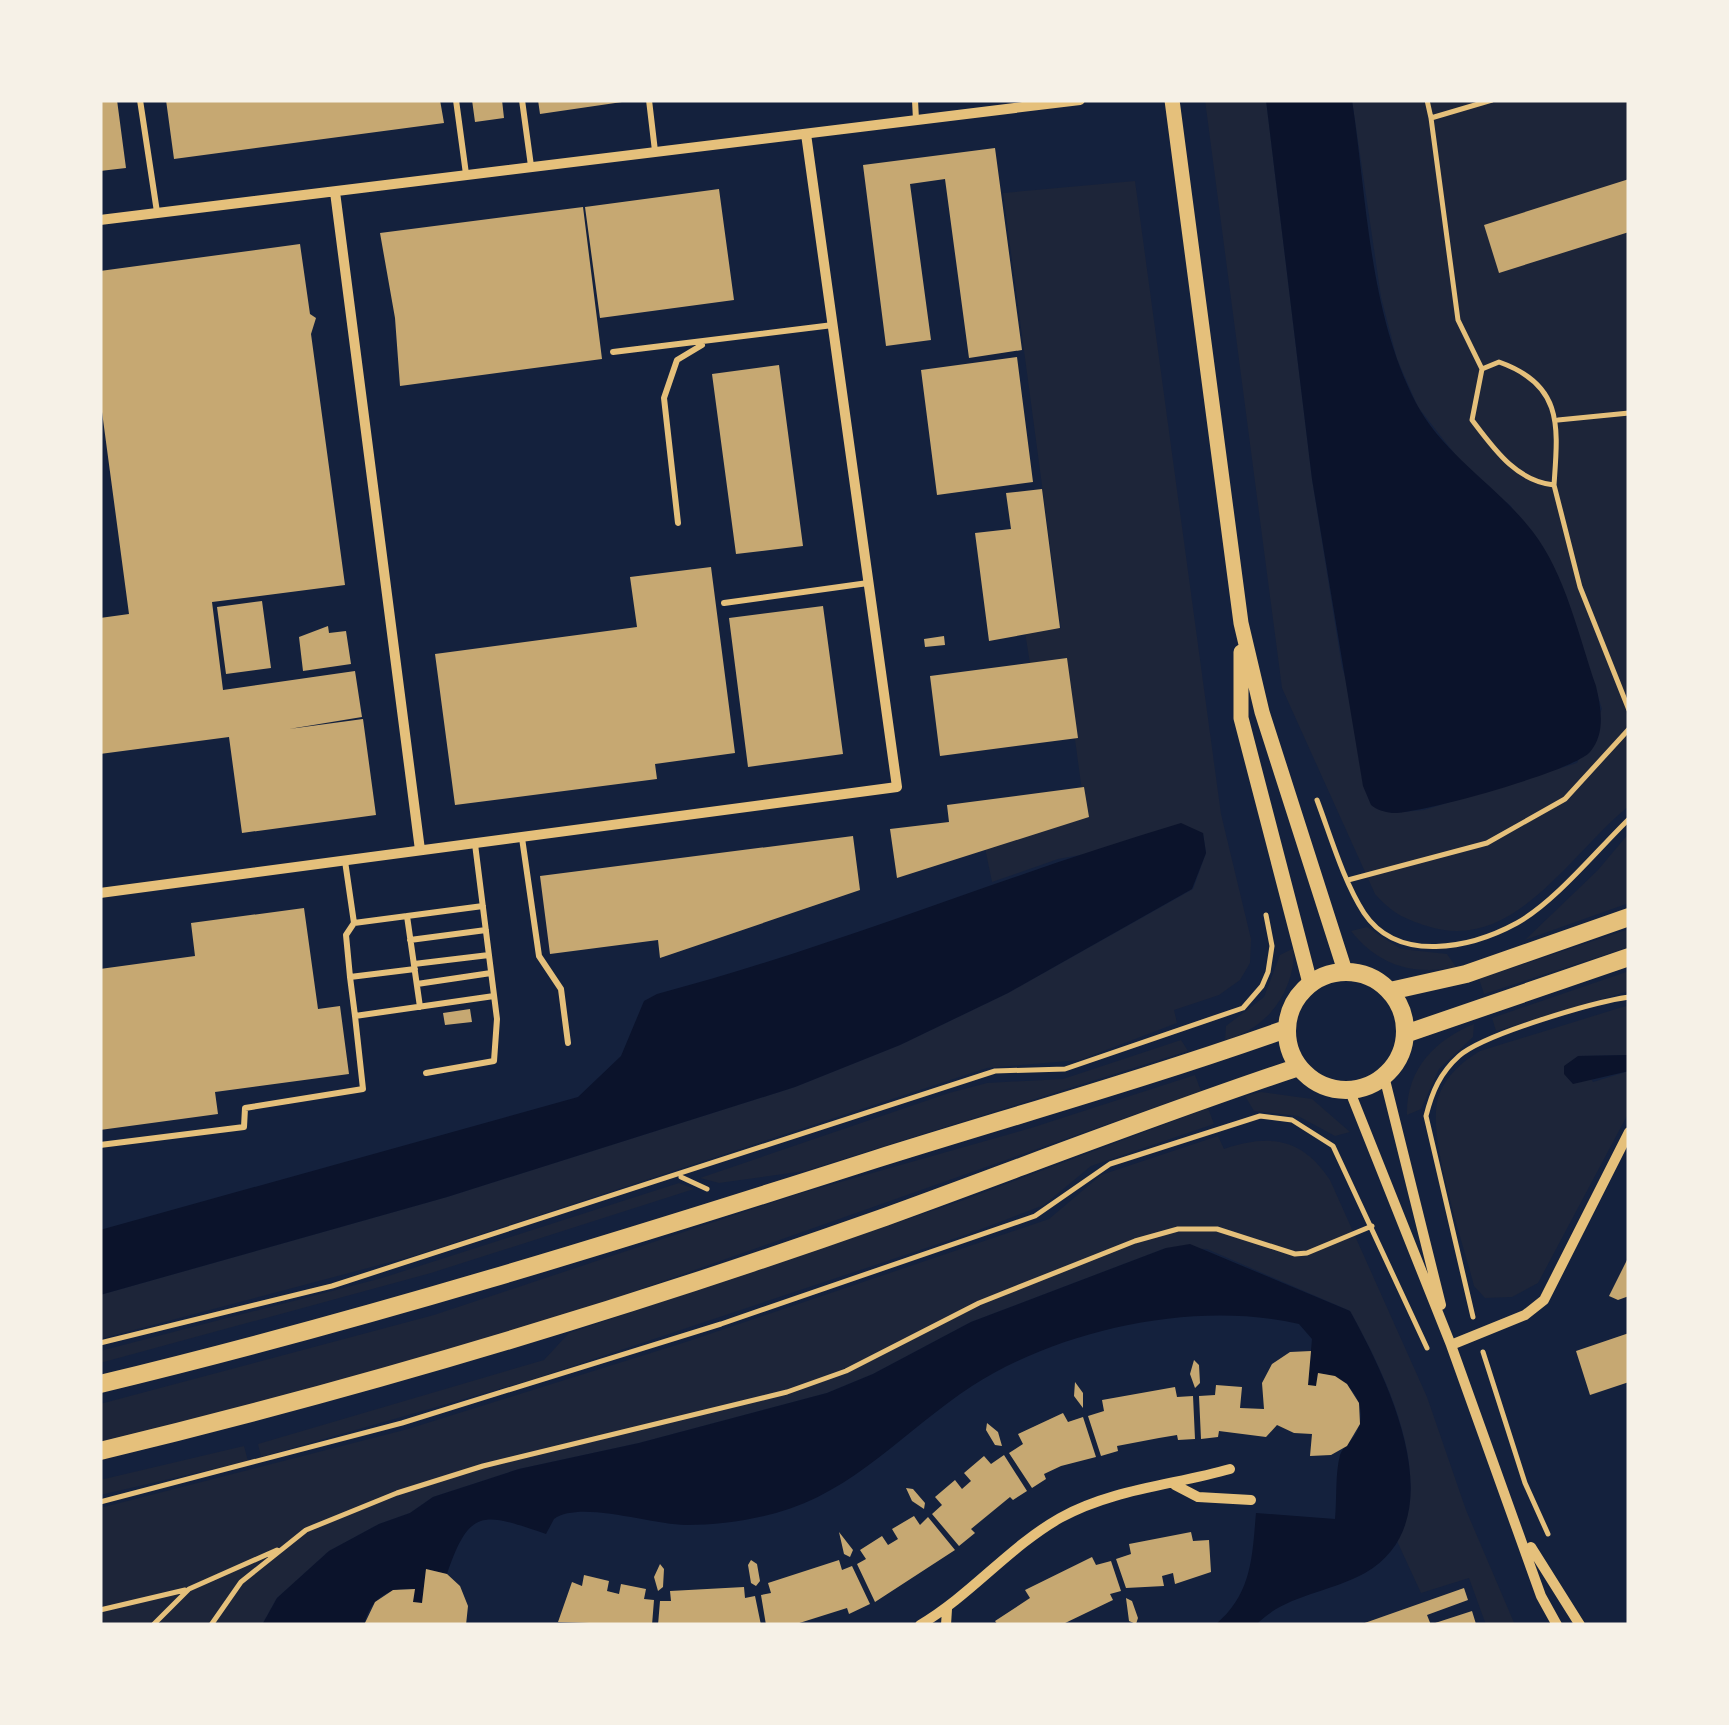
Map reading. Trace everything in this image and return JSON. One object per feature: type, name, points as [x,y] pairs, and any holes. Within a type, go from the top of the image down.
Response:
[{"type":"main road","points":[[1390,991],[1466,974],[1629,917]]},
{"type":"main road","points":[[1405,1034],[1629,957]]},
{"type":"main road","points":[[1346,971],[1377,980],[1390,991],[1404,1019],[1405,1034],[1395,1064],[1384,1076],[1349,1090],[1321,1084],[1299,1067],[1286,1028],[1290,1012],[1310,983],[1346,971]]},
{"type":"main road","points":[[100,1384],[321,1326],[700,1216],[1067,1102],[1286,1028]]},
{"type":"main road","points":[[100,1450],[301,1401],[567,1323],[883,1217],[1299,1067]]},
{"type":"street","points":[[100,220],[1080,100]]},
{"type":"street","points":[[1172,100],[1242,623],[1262,712],[1346,971]]},
{"type":"street","points":[[100,892],[897,787],[806,134]]},
{"type":"street","points":[[335,192],[420,850]]},
{"type":"street","points":[[1242,623],[1241,718],[1310,983]]},
{"type":"street","points":[[1384,1076],[1451,1345]]},
{"type":"street","points":[[1349,1090],[1451,1345],[1522,1534],[1541,1596],[1557,1625]]},
{"type":"street","points":[[1451,1345],[1525,1316],[1544,1300],[1629,1132]]},
{"type":"street","points":[[920,1625],[948,1609],[1060,1518],[1128,1491],[1174,1485],[1230,1469]]},
{"type":"street","points":[[1174,1485],[1198,1498],[1251,1500]]},
{"type":"street","points":[[1522,1534],[1580,1625]]},
{"type":"street","points":[[946,1625],[948,1609]]},
{"type":"lane","points":[[140,100],[157,214]]},
{"type":"lane","points":[[456,100],[466,176]]},
{"type":"lane","points":[[522,100],[532,168]]},
{"type":"lane","points":[[648,100],[655,152]]},
{"type":"lane","points":[[915,100],[916,120]]},
{"type":"lane","points":[[613,352],[832,325]]},
{"type":"lane","points":[[678,523],[664,398],[676,360],[707,342]]},
{"type":"lane","points":[[724,603],[868,583]]},
{"type":"lane","points":[[522,836],[540,956],[562,989],[568,1042]]},
{"type":"lane","points":[[426,1073],[494,1061],[494,996],[475,843]]},
{"type":"lane","points":[[100,1146],[244,1127],[245,1108],[363,1089],[346,935],[354,923],[344,860]]},
{"type":"lane","points":[[354,923],[483,906]]},
{"type":"lane","points":[[407,916],[420,1007]]},
{"type":"lane","points":[[410,940],[486,930]]},
{"type":"lane","points":[[350,977],[489,956]]},
{"type":"lane","points":[[417,984],[491,973]]},
{"type":"lane","points":[[355,1016],[494,996]]},
{"type":"path","points":[[1427,100],[1458,320],[1482,370],[1472,420],[1507,462],[1533,483],[1554,485]]},
{"type":"path","points":[[1431,118],[1492,100]]},
{"type":"path","points":[[1482,370],[1499,362],[1524,371],[1558,420],[1554,485],[1580,588],[1629,710]]},
{"type":"path","points":[[1558,420],[1629,413]]},
{"type":"path","points":[[1348,880],[1487,843],[1565,799],[1629,729]]},
{"type":"path","points":[[1365,914],[1400,942],[1432,947],[1477,938],[1517,922],[1535,909],[1629,819]]},
{"type":"path","points":[[100,1344],[332,1286],[996,1071],[1065,1069],[1211,1021],[1243,1008],[1262,986],[1272,946]]},
{"type":"path","points":[[1554,1546],[1525,1484],[1477,1334],[1426,1116],[1444,1071],[1463,1052],[1489,1040],[1629,997]]},
{"type":"path","points":[[100,1502],[402,1423],[721,1324],[1034,1216],[1100,1168],[1242,1119],[1292,1120],[1333,1146],[1430,1354]]},
{"type":"path","points":[[211,1625],[241,1582],[306,1530],[483,1466],[802,1387],[846,1371],[979,1303],[1134,1242],[1199,1228],[1218,1229],[1283,1252],[1307,1253],[1372,1226]]},
{"type":"path","points":[[100,1610],[189,1589],[284,1546]]},
{"type":"path","points":[[153,1625],[189,1589]]},
{"type":"shaded area","points":[[1205,100],[1266,100],[1312,479],[1342,667],[1391,813],[1424,810],[1577,763],[1602,709],[1577,630],[1511,506],[1468,471],[1418,407],[1397,359],[1381,297],[1352,100],[1629,100],[1629,806],[1538,894],[1487,926],[1458,931],[1427,926],[1398,914],[1375,894],[1282,688]]},
{"type":"shaded area","points":[[1266,100],[1352,100],[1372,255],[1400,368],[1416,403],[1441,439],[1519,515],[1554,566],[1596,686],[1601,712],[1598,737],[1590,752],[1556,770],[1432,807],[1392,813],[1371,805],[1363,786],[1312,479]]},
{"type":"shaded area","points":[[1135,181],[1221,814],[1251,939],[1250,963],[1240,980],[1219,995],[1174,1010],[1177,1023],[1080,1060],[987,1068],[417,1255],[100,1339],[100,1295],[447,1197],[795,1087],[900,1045],[1008,993],[1193,889],[1206,853],[1203,833],[1058,859],[992,882],[984,843],[1085,813],[1065,666],[1031,670],[1025,632],[1061,628],[1003,193]]},
{"type":"shaded area","points":[[1181,823],[1203,833],[1206,853],[1192,889],[1008,993],[900,1045],[795,1087],[447,1197],[100,1295],[100,1230],[578,1097],[621,1056],[644,1001],[657,994],[789,955]]},
{"type":"shaded area","points":[[1629,833],[1629,903],[1525,940],[1598,870]]},
{"type":"shaded area","points":[[1367,927],[1401,949],[1447,954],[1456,967],[1411,969],[1385,960],[1351,931]]},
{"type":"shaded area","points":[[1629,929],[1629,947],[1484,994],[1479,979]]},
{"type":"shaded area","points":[[1294,948],[1290,979],[1276,1006],[1254,1027],[1225,1040],[1226,1026],[1264,997],[1280,955]]},
{"type":"shaded area","points":[[1629,971],[1629,991],[1496,1031],[1492,1018]]},
{"type":"shaded area","points":[[1629,1005],[1629,1055],[1578,1056],[1593,1082],[1629,1071],[1629,1112],[1538,1283],[1512,1297],[1485,1298],[1474,1286],[1442,1167],[1436,1121],[1443,1086],[1459,1066],[1480,1051]]},
{"type":"shaded area","points":[[1474,1024],[1473,1037],[1439,1069],[1421,1109],[1407,1115],[1417,1070],[1447,1038]]},
{"type":"shaded area","points":[[1181,1040],[1188,1051],[805,1171],[719,1183],[700,1178],[949,1093],[987,1083],[1063,1079]]},
{"type":"shaded area","points":[[1629,1055],[1629,1071],[1573,1084],[1564,1074],[1564,1066],[1578,1056]]},
{"type":"shaded area","points":[[1195,1075],[1201,1091],[576,1312],[341,1382],[100,1444],[100,1404],[434,1315],[798,1194],[1031,1128]]},
{"type":"shaded area","points":[[1261,1092],[1312,1099],[1350,1132],[1335,1136],[1298,1116],[1254,1111],[1245,1096]]},
{"type":"shaded area","points":[[1208,1108],[1214,1124],[1091,1166],[1044,1205],[971,1233],[531,1380],[261,1457],[258,1444],[544,1360],[569,1333],[961,1201]]},
{"type":"shaded area","points":[[1218,1136],[1224,1149],[1256,1141],[1296,1147],[1330,1180],[1427,1397],[1466,1510],[1515,1625],[1486,1625],[1469,1578],[1421,1593],[1397,1541],[1407,1514],[1408,1455],[1390,1393],[1350,1311],[1207,1249],[1166,1248],[971,1322],[873,1374],[827,1393],[639,1443],[519,1469],[433,1497],[410,1513],[379,1524],[329,1551],[277,1598],[262,1625],[100,1625],[100,1508],[408,1429],[689,1341],[1049,1219],[1101,1175]]},
{"type":"shaded area","points":[[679,1183],[694,1189],[431,1273],[100,1363],[100,1351],[382,1278]]},
{"type":"shaded area","points":[[1190,1244],[1350,1311],[1396,1410],[1406,1448],[1411,1485],[1407,1519],[1392,1549],[1365,1573],[1280,1607],[1256,1625],[1215,1625],[1243,1588],[1251,1560],[1256,1513],[1335,1519],[1340,1455],[1356,1433],[1360,1408],[1353,1391],[1338,1379],[1318,1373],[1316,1386],[1308,1385],[1312,1339],[1299,1324],[1259,1317],[1217,1316],[1173,1318],[1087,1335],[1007,1366],[948,1403],[855,1475],[804,1503],[776,1513],[686,1525],[581,1512],[554,1519],[546,1534],[508,1522],[482,1521],[463,1536],[447,1574],[426,1569],[422,1603],[413,1602],[414,1589],[405,1589],[381,1596],[364,1625],[262,1625],[277,1598],[329,1551],[379,1524],[410,1513],[433,1497],[519,1469],[639,1443],[827,1393],[873,1374],[971,1322],[1166,1248]]},
{"type":"shaded area","points":[[244,1446],[248,1461],[100,1495],[100,1480]]},
{"type":"building","points":[[100,100],[117,100],[126,168],[100,171]]},
{"type":"building","points":[[166,100],[440,100],[444,123],[174,159]]},
{"type":"building","points":[[472,100],[502,100],[504,118],[475,122]]},
{"type":"building","points":[[538,100],[622,100],[622,102],[540,114]]},
{"type":"building","points":[[995,148],[1022,350],[969,358],[945,179],[910,184],[931,340],[886,346],[863,165]]},
{"type":"building","points":[[1629,179],[1629,232],[1499,273],[1484,225]]},
{"type":"building","points":[[719,189],[734,300],[600,318],[585,207]]},
{"type":"building","points":[[583,207],[602,359],[400,386],[395,318],[380,233]]},
{"type":"building","points":[[300,244],[310,314],[316,318],[311,334],[345,585],[212,602],[223,690],[355,671],[362,717],[289,729],[363,719],[376,815],[242,833],[229,737],[100,754],[100,618],[129,614],[100,397],[100,271]]},
{"type":"building","points":[[1017,357],[1033,482],[937,495],[921,370]]},
{"type":"building","points":[[779,365],[803,546],[736,554],[712,374]]},
{"type":"building","points":[[1042,489],[1060,628],[989,641],[975,533],[1011,529],[1006,493]]},
{"type":"building","points":[[711,567],[735,753],[655,764],[657,779],[455,805],[435,654],[637,627],[630,577]]},
{"type":"building","points":[[262,601],[271,668],[226,674],[217,607]]},
{"type":"building","points":[[823,606],[843,754],[748,767],[729,618]]},
{"type":"building","points":[[328,626],[329,633],[346,631],[351,664],[303,671],[299,637]]},
{"type":"building","points":[[944,636],[945,645],[925,647],[924,639]]},
{"type":"building","points":[[1067,658],[1078,738],[940,756],[930,676]]},
{"type":"building","points":[[1084,787],[1089,817],[897,878],[890,829],[949,822],[947,805]]},
{"type":"building","points":[[853,836],[860,890],[660,958],[658,940],[550,954],[540,876]]},
{"type":"building","points":[[304,908],[318,1009],[340,1006],[349,1074],[215,1092],[218,1114],[100,1130],[100,969],[195,956],[191,923]]},
{"type":"building","points":[[470,1009],[472,1022],[445,1025],[443,1013]]},
{"type":"building","points":[[1629,1256],[1629,1296],[1618,1300],[1609,1296]]},
{"type":"building","points":[[1629,1333],[1629,1382],[1590,1395],[1576,1351]]},
{"type":"building","points":[[1311,1351],[1308,1385],[1316,1386],[1318,1373],[1335,1376],[1347,1384],[1359,1403],[1360,1424],[1347,1446],[1331,1455],[1310,1456],[1312,1434],[1294,1433],[1277,1425],[1266,1437],[1219,1431],[1218,1437],[1201,1439],[1199,1396],[1215,1395],[1216,1385],[1242,1387],[1240,1408],[1264,1409],[1262,1383],[1272,1364],[1290,1352]]},
{"type":"building","points":[[1194,1360],[1199,1365],[1200,1383],[1195,1388],[1190,1374]]},
{"type":"building","points":[[1075,1382],[1083,1393],[1083,1408],[1074,1396]]},
{"type":"building","points":[[1175,1387],[1177,1397],[1193,1396],[1195,1439],[1178,1440],[1177,1435],[1159,1438],[1117,1446],[1118,1451],[1101,1456],[1088,1416],[1104,1411],[1102,1400]]},
{"type":"building","points":[[1063,1413],[1068,1422],[1083,1417],[1096,1457],[1044,1474],[1046,1479],[1032,1488],[1009,1453],[1023,1444],[1018,1434]]},
{"type":"building","points":[[987,1423],[998,1432],[1002,1446],[995,1445],[986,1430]]},
{"type":"building","points":[[1004,1455],[1027,1491],[1013,1500],[1010,1497],[971,1529],[975,1533],[959,1546],[932,1514],[942,1505],[935,1497],[955,1480],[962,1489],[971,1481],[964,1473],[984,1456],[991,1464]]},
{"type":"building","points":[[906,1488],[913,1489],[925,1503],[924,1509],[912,1501]]},
{"type":"building","points":[[914,1516],[920,1525],[928,1517],[955,1550],[875,1602],[857,1564],[866,1559],[860,1550],[882,1536],[888,1545],[898,1539],[892,1529]]},
{"type":"building","points":[[839,1532],[853,1550],[850,1557],[844,1554]]},
{"type":"building","points":[[1191,1532],[1193,1541],[1209,1540],[1211,1572],[1175,1584],[1173,1573],[1162,1576],[1164,1586],[1126,1588],[1116,1559],[1131,1554],[1129,1544]]},
{"type":"building","points":[[1092,1557],[1096,1565],[1111,1561],[1121,1591],[1110,1594],[1113,1600],[1061,1625],[998,1625],[995,1621],[1030,1598],[1025,1590]]},
{"type":"building","points":[[751,1560],[757,1564],[760,1581],[756,1586],[751,1583]]},
{"type":"building","points":[[839,1560],[842,1570],[852,1566],[870,1604],[849,1614],[847,1608],[793,1625],[766,1625],[761,1595],[771,1593],[768,1583]]},
{"type":"building","points":[[660,1564],[664,1569],[663,1587],[658,1591],[654,1577]]},
{"type":"building","points":[[426,1569],[447,1574],[460,1586],[468,1606],[466,1625],[364,1625],[375,1602],[393,1590],[415,1589],[413,1602],[422,1603]]},
{"type":"building","points":[[584,1575],[609,1581],[607,1591],[619,1594],[621,1584],[646,1589],[644,1599],[654,1600],[652,1625],[558,1622],[572,1582],[582,1586]]},
{"type":"building","points":[[744,1587],[745,1598],[755,1596],[761,1625],[658,1625],[660,1601],[671,1601],[670,1591]]},
{"type":"building","points":[[1464,1588],[1468,1600],[1427,1615],[1431,1625],[1359,1625]]},
{"type":"building","points":[[1126,1598],[1132,1601],[1136,1624],[1129,1621]]},
{"type":"building","points":[[1472,1611],[1476,1624],[1432,1625],[1432,1624]]}]
